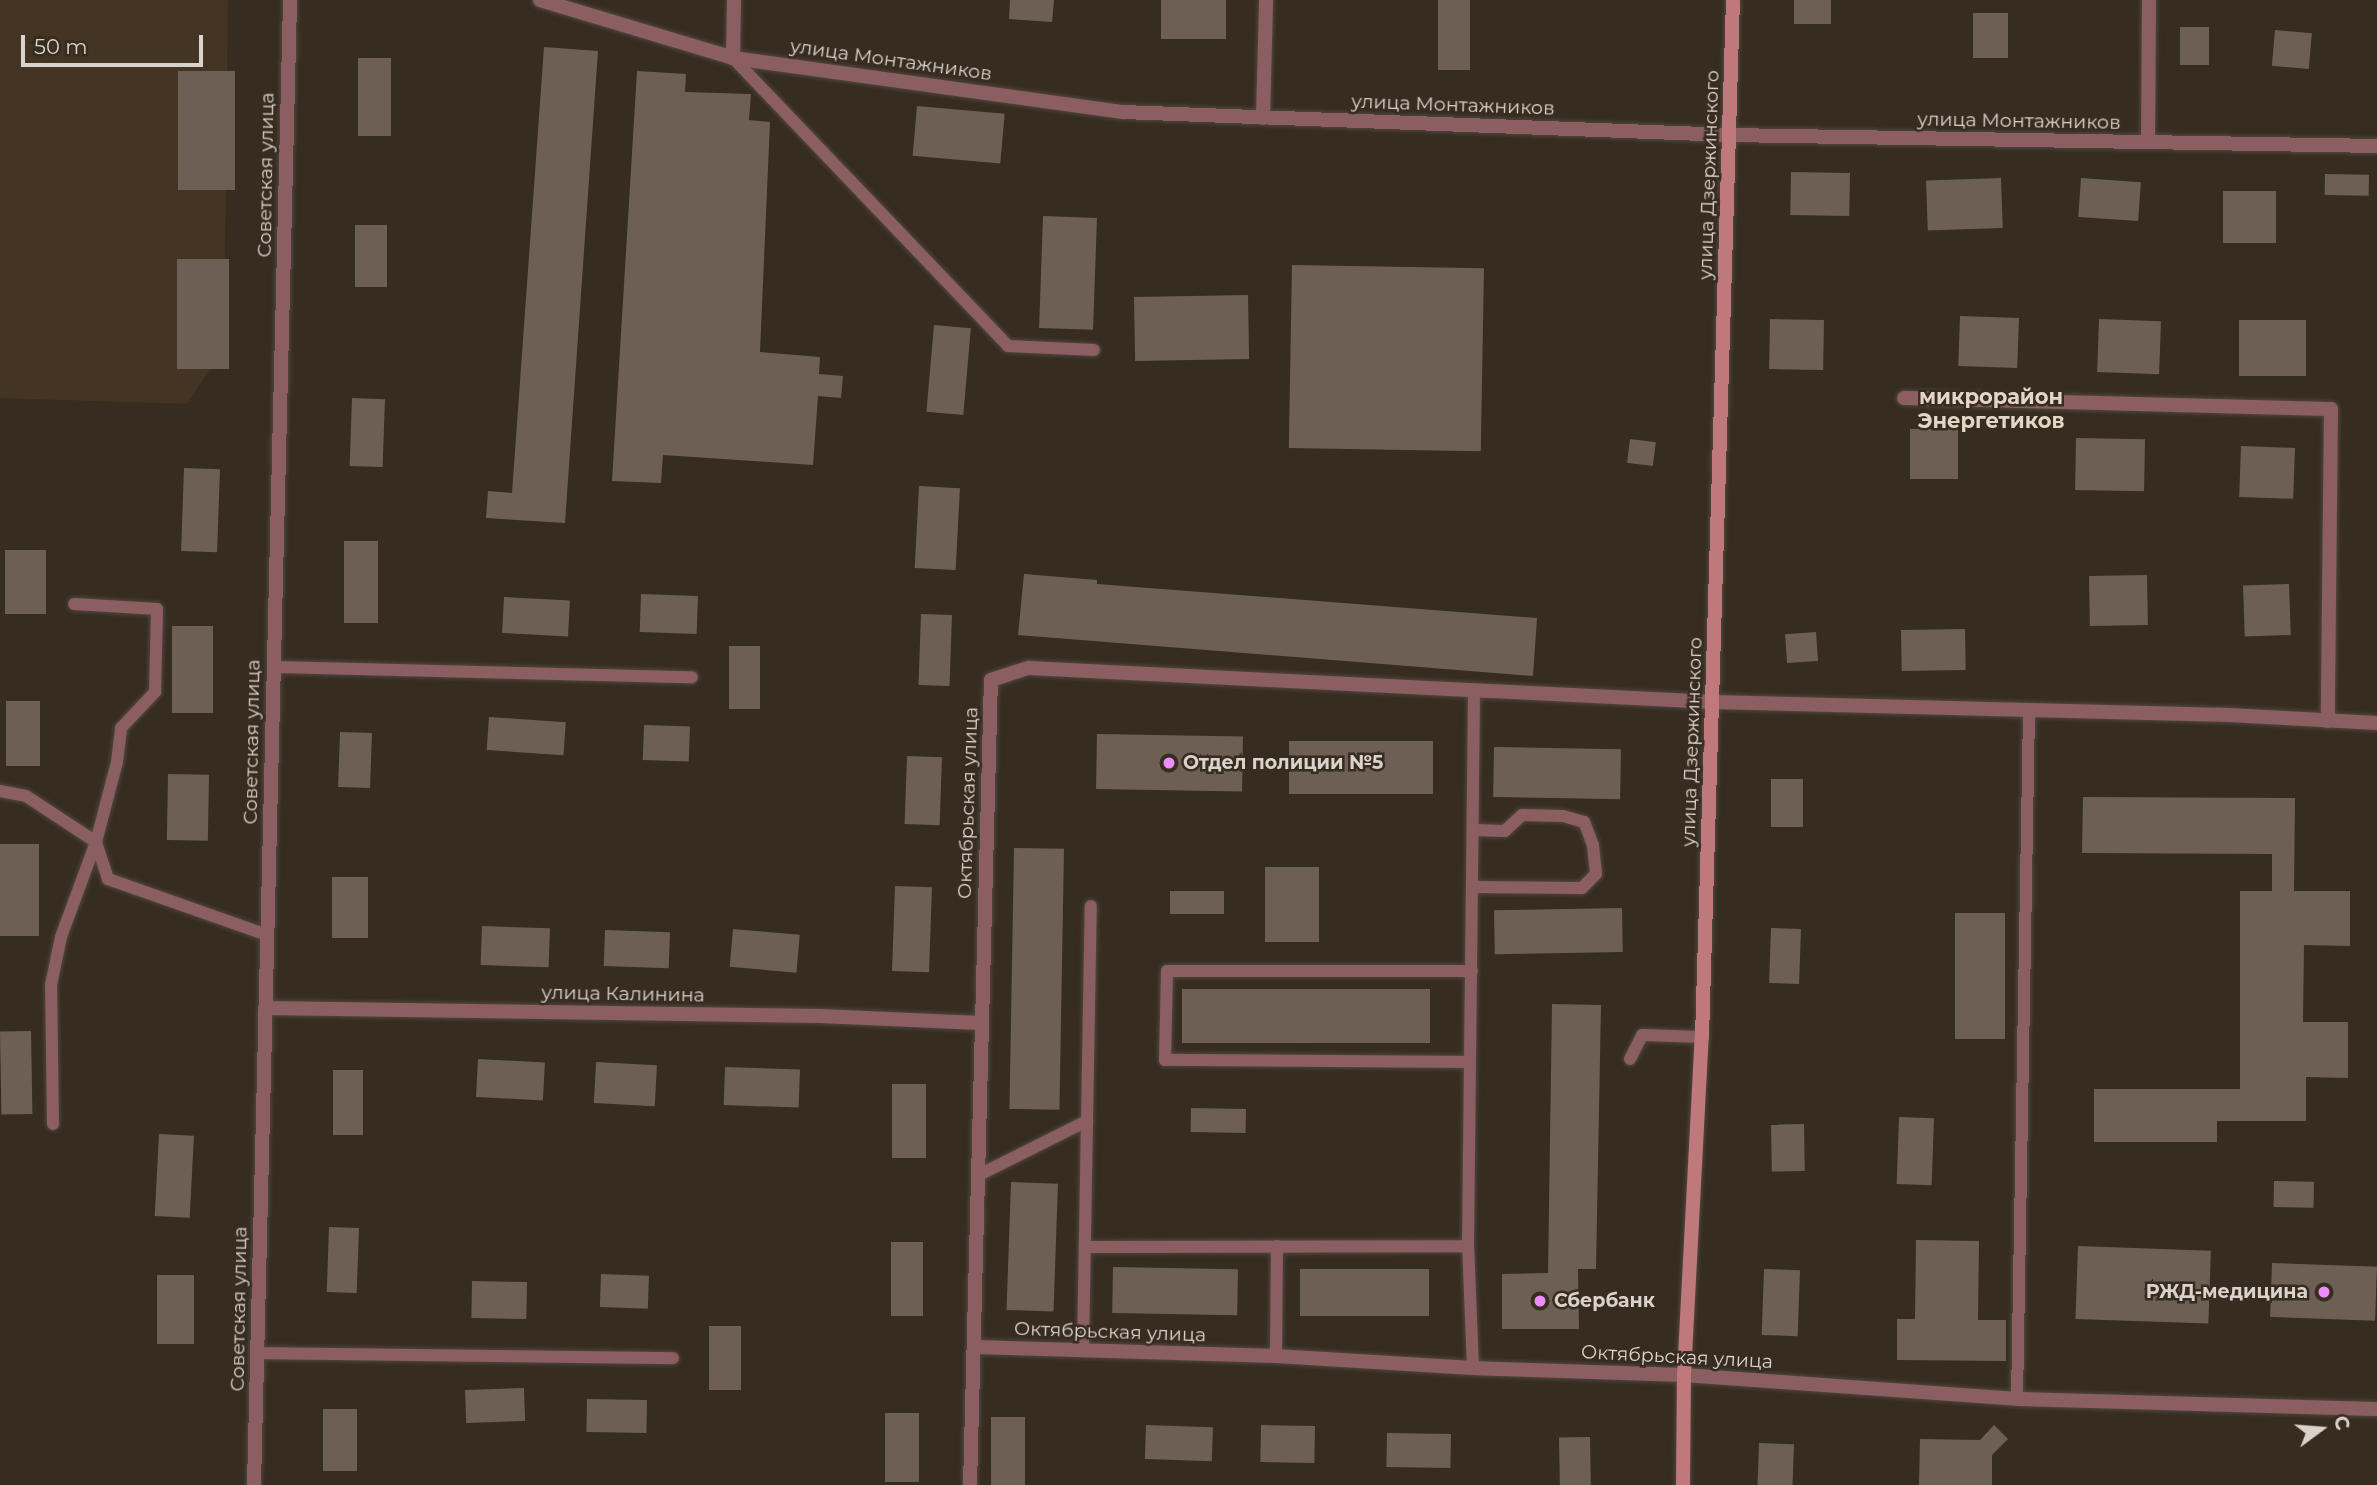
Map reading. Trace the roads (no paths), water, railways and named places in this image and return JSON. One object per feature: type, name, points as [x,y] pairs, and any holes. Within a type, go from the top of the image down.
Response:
[{"type":"street","name":"Советская улица","points":[[254,1485],[290,0]]},
{"type":"street","name":"улица Монтажников","points":[[540,0],[733,58],[1123,112],[1729,135],[2377,146]]},
{"type":"street","points":[[733,58],[734,0]]},
{"type":"street","points":[[1262,117],[1266,0]]},
{"type":"street","name":"улица Дзержинского","points":[[1683,1485],[1684,1375],[1702,1037],[1733,0]]},
{"type":"street","points":[[2148,142],[2149,0]]},
{"type":"street","points":[[1905,398],[2331,409],[2328,720]]},
{"type":"street","name":"Октябрьская улица","points":[[970,1485],[991,680],[1028,668],[1474,691]]},
{"type":"street","points":[[1474,691],[1713,702],[2029,709],[2377,723]]},
{"type":"street","name":"улица Калинина","points":[[265,1008],[820,1016],[980,1023]]},
{"type":"street","name":"Октябрьская улица","points":[[975,1347],[1276,1356],[1473,1368],[1684,1375],[2017,1399],[2377,1409]]},
{"type":"lane","points":[[733,58],[1008,346],[1094,351]]},
{"type":"lane","points":[[53,1124],[51,985],[61,937],[96,842],[117,762],[121,728],[155,692],[157,609],[74,604]]},
{"type":"lane","points":[[273,667],[692,677]]},
{"type":"lane","points":[[1473,1368],[1468,1245],[1474,691]]},
{"type":"lane","points":[[2017,1399],[2029,709]]},
{"type":"lane","points":[[0,791],[26,796],[96,842],[108,879],[267,935]]},
{"type":"lane","points":[[1472,887],[1582,888],[1597,874],[1593,845],[1584,822],[1563,816],[1522,815],[1505,831],[1473,830]]},
{"type":"lane","points":[[1083,1350],[1091,906]]},
{"type":"lane","points":[[1469,1062],[1165,1060],[1167,971],[1472,971]]},
{"type":"lane","points":[[1630,1059],[1642,1035],[1702,1037]]},
{"type":"lane","points":[[979,1175],[1087,1121]]},
{"type":"lane","points":[[1085,1247],[1468,1245]]},
{"type":"lane","points":[[1276,1356],[1277,1246]]},
{"type":"lane","points":[[257,1353],[673,1358]]},
{"type":"place","name":"Отдел полиции №5","points":[[1169,763]]},
{"type":"place","name":"РЖД-медицина","points":[[2324,1292]]},
{"type":"place","name":"Сбербанк","points":[[1540,1301]]},
{"type":"district","name":"микрорайон Энергетиков","points":[[1991,409]]}]
